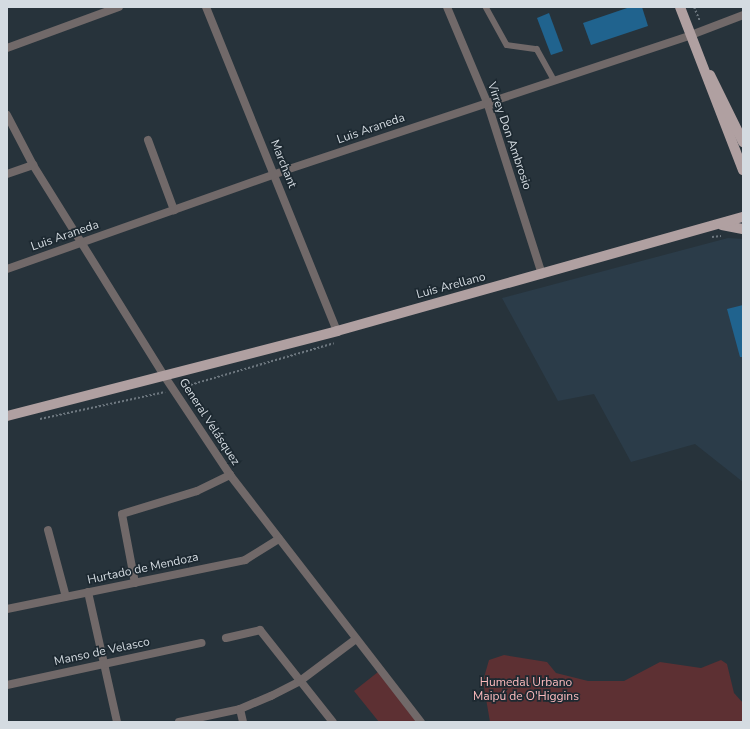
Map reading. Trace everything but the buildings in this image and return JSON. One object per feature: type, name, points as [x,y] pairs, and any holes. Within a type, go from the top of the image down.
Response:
[{"type":"main road","points":[[680,7],[743,170]]},
{"type":"main road","points":[[702,61],[743,142]]},
{"type":"main road","name":"Luis Arellano","points":[[7,416],[165,377],[337,331],[720,225],[743,217]]},
{"type":"main road","points":[[720,225],[743,229]]},
{"type":"street","points":[[7,48],[119,7]]},
{"type":"street","name":"Marchant","points":[[206,7],[337,331]]},
{"type":"street","name":"Virrey Don Ambrosio","points":[[447,7],[487,102],[542,274]]},
{"type":"street","name":"Luis Araneda","points":[[7,269],[274,174],[691,35],[743,15]]},
{"type":"street","name":"General Velásquez","points":[[7,115],[33,165],[83,243],[165,377],[230,475],[421,722]]},
{"type":"street","points":[[148,140],[174,210]]},
{"type":"street","points":[[7,174],[33,165]]},
{"type":"street","points":[[135,583],[122,514],[197,491],[230,475]]},
{"type":"street","points":[[48,530],[66,597]]},
{"type":"street","name":"Hurtado de Mendoza","points":[[7,609],[245,560],[279,539]]},
{"type":"street","points":[[88,592],[117,722]]},
{"type":"street","points":[[226,638],[260,630],[333,722]]},
{"type":"street","points":[[179,722],[240,709],[300,681],[356,639]]},
{"type":"street","name":"Manso de Velasco","points":[[7,685],[202,643]]},
{"type":"street","points":[[240,709],[243,722]]},
{"type":"lane","points":[[486,7],[507,46],[537,49],[554,80]]},
{"type":"path","points":[[694,7],[704,30]]},
{"type":"shaded area","points":[[728,238],[743,239],[743,482],[695,444],[631,462],[594,394],[558,401],[502,298]]},
{"type":"green space","name":"Humedal Urbano Maipú de O'Higgins","points":[[504,655],[547,662],[556,673],[588,681],[624,681],[660,662],[701,668],[721,660],[727,664],[734,693],[743,703],[743,722],[490,722],[483,681],[489,660]]},
{"type":"green space","points":[[378,672],[417,722],[379,722],[354,691]]}]
